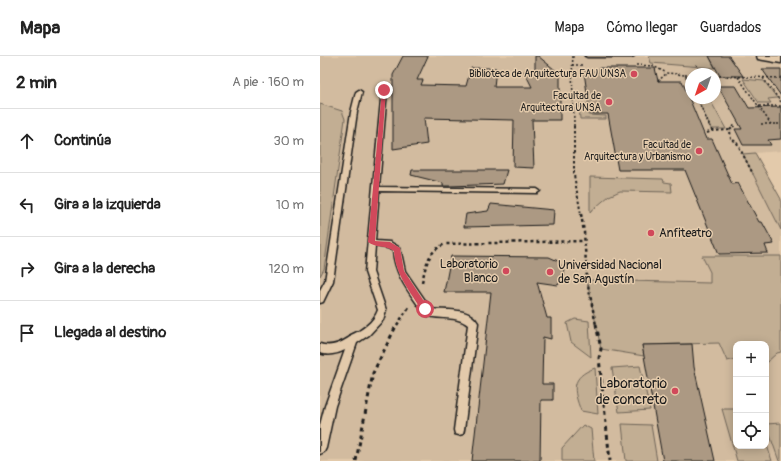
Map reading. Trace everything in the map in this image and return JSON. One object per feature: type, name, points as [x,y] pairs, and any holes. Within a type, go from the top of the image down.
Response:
[{"type":"main road","points":[[763,56],[781,59]]},
{"type":"lane","points":[[587,56],[632,56]]},
{"type":"lane","points":[[320,348],[324,350],[340,348],[366,332],[375,324],[380,317],[382,310],[369,272],[384,90]]},
{"type":"lane","points":[[320,299],[329,282],[358,92]]},
{"type":"lane","points":[[376,190],[538,191]]},
{"type":"lane","points":[[371,242],[390,245],[397,250],[398,263],[401,272],[428,312],[463,316],[473,323],[459,430]]},
{"type":"lane","points":[[320,448],[330,406],[354,338]]},
{"type":"path","points":[[573,56],[574,175],[584,232],[587,280],[601,349],[599,358],[610,461]]},
{"type":"path","points":[[696,64],[698,68]]},
{"type":"path","points":[[572,65],[586,65]]},
{"type":"path","points":[[633,66],[657,66],[667,73],[685,75]]},
{"type":"path","points":[[658,80],[667,73]]},
{"type":"path","points":[[721,76],[781,78]]},
{"type":"path","points":[[738,77],[771,124]]},
{"type":"path","points":[[763,78],[781,102]]},
{"type":"path","points":[[700,104],[712,131]]},
{"type":"path","points":[[758,106],[781,106]]},
{"type":"path","points":[[762,124],[781,124]]},
{"type":"path","points":[[707,133],[712,131],[730,130],[735,125]]},
{"type":"path","points":[[730,130],[730,140],[736,141],[753,174]]},
{"type":"shaded area","name":"Universidad Nacional de San Agustín","points":[[320,56],[749,56],[781,61],[781,151],[755,153],[781,199],[781,461],[320,461]]},
{"type":"shaded area","points":[[649,56],[709,56],[715,68],[651,63]]},
{"type":"shaded area","points":[[743,79],[764,81],[777,98],[768,99],[771,103],[759,103]]},
{"type":"shaded area","points":[[320,104],[342,111],[345,119],[324,269],[320,276]]},
{"type":"shaded area","points":[[579,104],[587,104],[588,115],[606,116],[606,119],[580,119]]},
{"type":"shaded area","points":[[700,104],[712,104],[726,129],[711,129]]},
{"type":"shaded area","points":[[755,153],[781,199],[781,230],[743,154]]},
{"type":"shaded area","points":[[590,177],[663,179],[664,182],[671,183],[672,192],[620,191],[609,196],[590,212]]},
{"type":"shaded area","points":[[702,256],[781,256],[781,352],[777,353],[769,360],[769,341],[733,341],[733,360],[727,361],[719,343],[642,345],[644,356],[601,349],[587,280],[710,283],[710,272]]},
{"type":"shaded area","points":[[575,319],[589,321],[591,357],[571,342],[567,323]]},
{"type":"shaded area","points":[[640,366],[650,410],[619,412],[612,368]]},
{"type":"shaded area","points":[[595,368],[598,414],[581,411],[575,391],[577,380]]},
{"type":"shaded area","points":[[722,409],[733,409],[733,447]]},
{"type":"shaded area","points":[[781,423],[781,461],[779,461],[769,433],[769,424]]},
{"type":"shaded area","points":[[622,424],[651,425],[657,461],[626,461]]},
{"type":"shaded area","points":[[583,425],[591,429],[594,461],[562,461],[562,448]]},
{"type":"shaded area","points":[[734,449],[768,449],[772,461],[737,461]]},
{"type":"building","points":[[403,56],[428,56],[417,80],[423,80],[421,85],[466,86],[471,68],[496,68],[494,87],[532,87],[524,71],[535,73],[535,56],[538,56],[560,74],[560,120],[532,120],[534,168],[513,167],[514,120],[424,118],[427,144],[393,149],[393,75]]},
{"type":"building","points":[[709,56],[729,56],[743,76],[721,76],[721,68],[716,68]]},
{"type":"building","points":[[599,68],[655,68],[658,81],[682,81],[685,88],[685,104],[692,104],[706,139],[712,139],[732,184],[738,183],[759,222],[762,222],[774,244],[765,245],[768,253],[719,254],[685,170],[618,170],[608,114],[590,114],[584,72],[599,72]]},
{"type":"building","points":[[762,69],[781,69],[781,96]]},
{"type":"building","points":[[721,86],[736,86],[749,108],[781,107],[781,139],[768,140],[771,145],[743,145],[735,129],[742,129],[721,91]]},
{"type":"building","points":[[412,170],[507,170],[503,184],[443,186],[443,183],[411,175]]},
{"type":"building","points":[[491,204],[554,210],[553,225],[464,227],[466,214],[488,211]]},
{"type":"building","points":[[451,256],[549,257],[558,261],[563,268],[565,275],[558,285],[537,282],[547,318],[551,318],[551,339],[543,337],[542,384],[553,384],[553,400],[541,400],[540,461],[472,461],[491,292],[444,292]]},
{"type":"building","name":"Laboratorio de concreto","points":[[692,344],[694,367],[715,461],[663,461],[642,345]]},
{"type":"place","name":"Biblioteca de Arquitectura FAU UNSA","points":[[634,74]]},
{"type":"place","name":"Facultad de Arquitectura UNSA","points":[[609,102]]},
{"type":"place","name":"Facultad de Arquitectura y Urbanismo","points":[[699,151]]},
{"type":"place","name":"Anfiteatro","points":[[651,233]]},
{"type":"place","name":"Laboratorio Blanco","points":[[506,271]]},
{"type":"place","name":"Universidad Nacional de San Agustín","points":[[550,272]]},
{"type":"place","name":"Laboratorio de concreto","points":[[675,391]]},
{"type":"route","points":[[384,90],[371,242],[390,245],[397,250],[398,263],[401,272],[425,309]]}]
